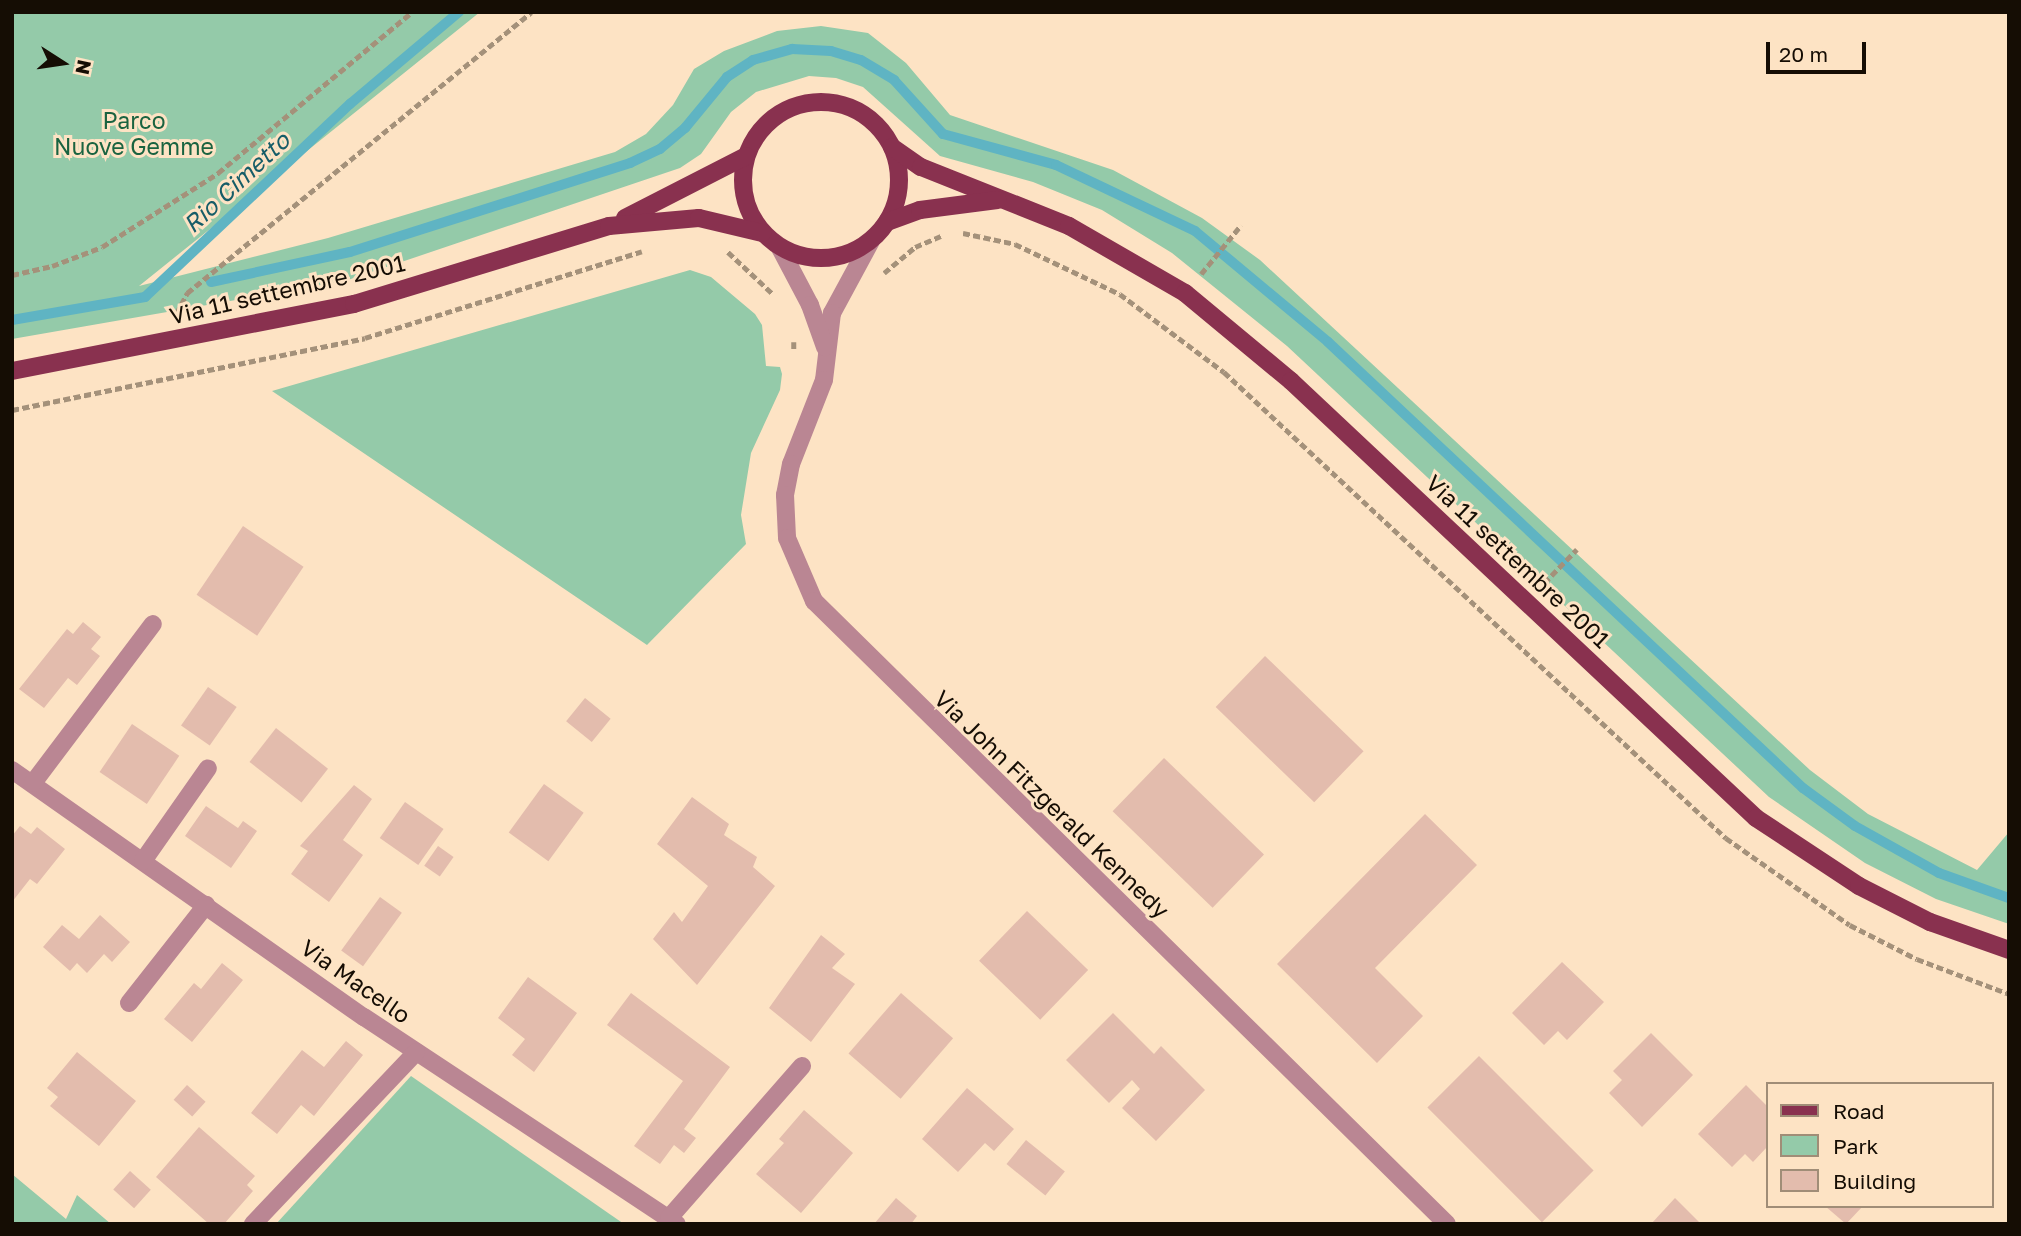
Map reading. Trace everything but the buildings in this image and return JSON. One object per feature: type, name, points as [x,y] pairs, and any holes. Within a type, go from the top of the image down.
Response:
[{"type":"main road","name":"Via 11 settembre 2001","points":[[12,371],[354,304],[609,226],[746,156],[773,118],[816,102],[861,112],[879,127],[892,147],[899,172],[898,198],[887,222],[871,241],[850,253],[827,259],[802,257],[780,248],[762,233],[744,197],[746,156]]},
{"type":"main road","name":"Via 11 settembre 2001","points":[[892,147],[921,167],[996,200],[1069,226],[1185,293],[1291,382],[1756,818],[1809,857],[1930,922],[2009,950]]},
{"type":"main road","name":"Via 11 settembre 2001","points":[[887,222],[920,210],[996,200]]},
{"type":"main road","name":"Via 11 settembre 2001","points":[[609,226],[699,218],[762,233]]},
{"type":"street","name":"Via John Fitzgerald Kennedy","points":[[871,241],[843,286],[832,314],[824,380],[791,464],[785,495],[787,538],[814,601],[1447,1224]]},
{"type":"street","name":"Via John Fitzgerald Kennedy","points":[[780,248],[810,305],[826,350]]},
{"type":"street","points":[[33,783],[153,624]]},
{"type":"street","points":[[143,861],[208,768]]},
{"type":"street","name":"Via Macello","points":[[12,770],[416,1052],[673,1221]]},
{"type":"street","points":[[129,1003],[205,905]]},
{"type":"street","points":[[253,1224],[416,1052]]},
{"type":"street","points":[[673,1221],[802,1066]]},
{"type":"path","points":[[12,275],[102,247],[207,180],[412,12]]},
{"type":"path","points":[[160,344],[187,293],[531,12]]},
{"type":"path","points":[[1185,293],[1241,225]]},
{"type":"path","points":[[956,232],[982,233],[1014,244],[1129,301],[1224,372],[1726,838],[1850,925],[1917,959],[2009,994]]},
{"type":"path","points":[[877,279],[915,247],[947,234]]},
{"type":"path","points":[[718,245],[779,299]]},
{"type":"path","points":[[12,410],[365,338],[653,247]]},
{"type":"path","points":[[793,333],[794,352]]},
{"type":"path","points":[[1526,601],[1577,549]]},
{"type":"green space","name":"Parco Nuove Gemme","points":[[12,12],[480,12],[139,286],[328,238],[615,152],[646,134],[673,105],[694,69],[724,51],[777,31],[821,26],[868,33],[906,63],[950,115],[1113,170],[1202,218],[1260,260],[1810,770],[1868,814],[1977,870],[2009,832],[2009,924],[1936,899],[1865,863],[1769,797],[1287,346],[1172,253],[1102,210],[1033,182],[940,156],[863,87],[836,78],[809,76],[756,92],[731,112],[701,154],[680,168],[345,281],[12,339]]},
{"type":"green space","points":[[690,270],[711,277],[755,314],[762,325],[766,366],[780,367],[782,374],[780,390],[751,453],[741,515],[746,544],[647,645],[272,391]]},
{"type":"green space","points":[[411,1076],[624,1224],[276,1224]]},
{"type":"green space","points":[[12,1174],[66,1219],[77,1195],[111,1224],[12,1224]]},
{"type":"waterway","name":"Rio Cimetto","points":[[12,320],[145,297],[350,104],[459,12]]},
{"type":"waterway","points":[[211,282],[350,252],[630,163],[660,149],[685,128],[727,77],[753,60],[792,49],[831,51],[861,60],[894,80],[943,134],[1056,165],[1195,231],[1328,342],[1803,788],[1855,826],[1939,873],[2009,898]]}]
